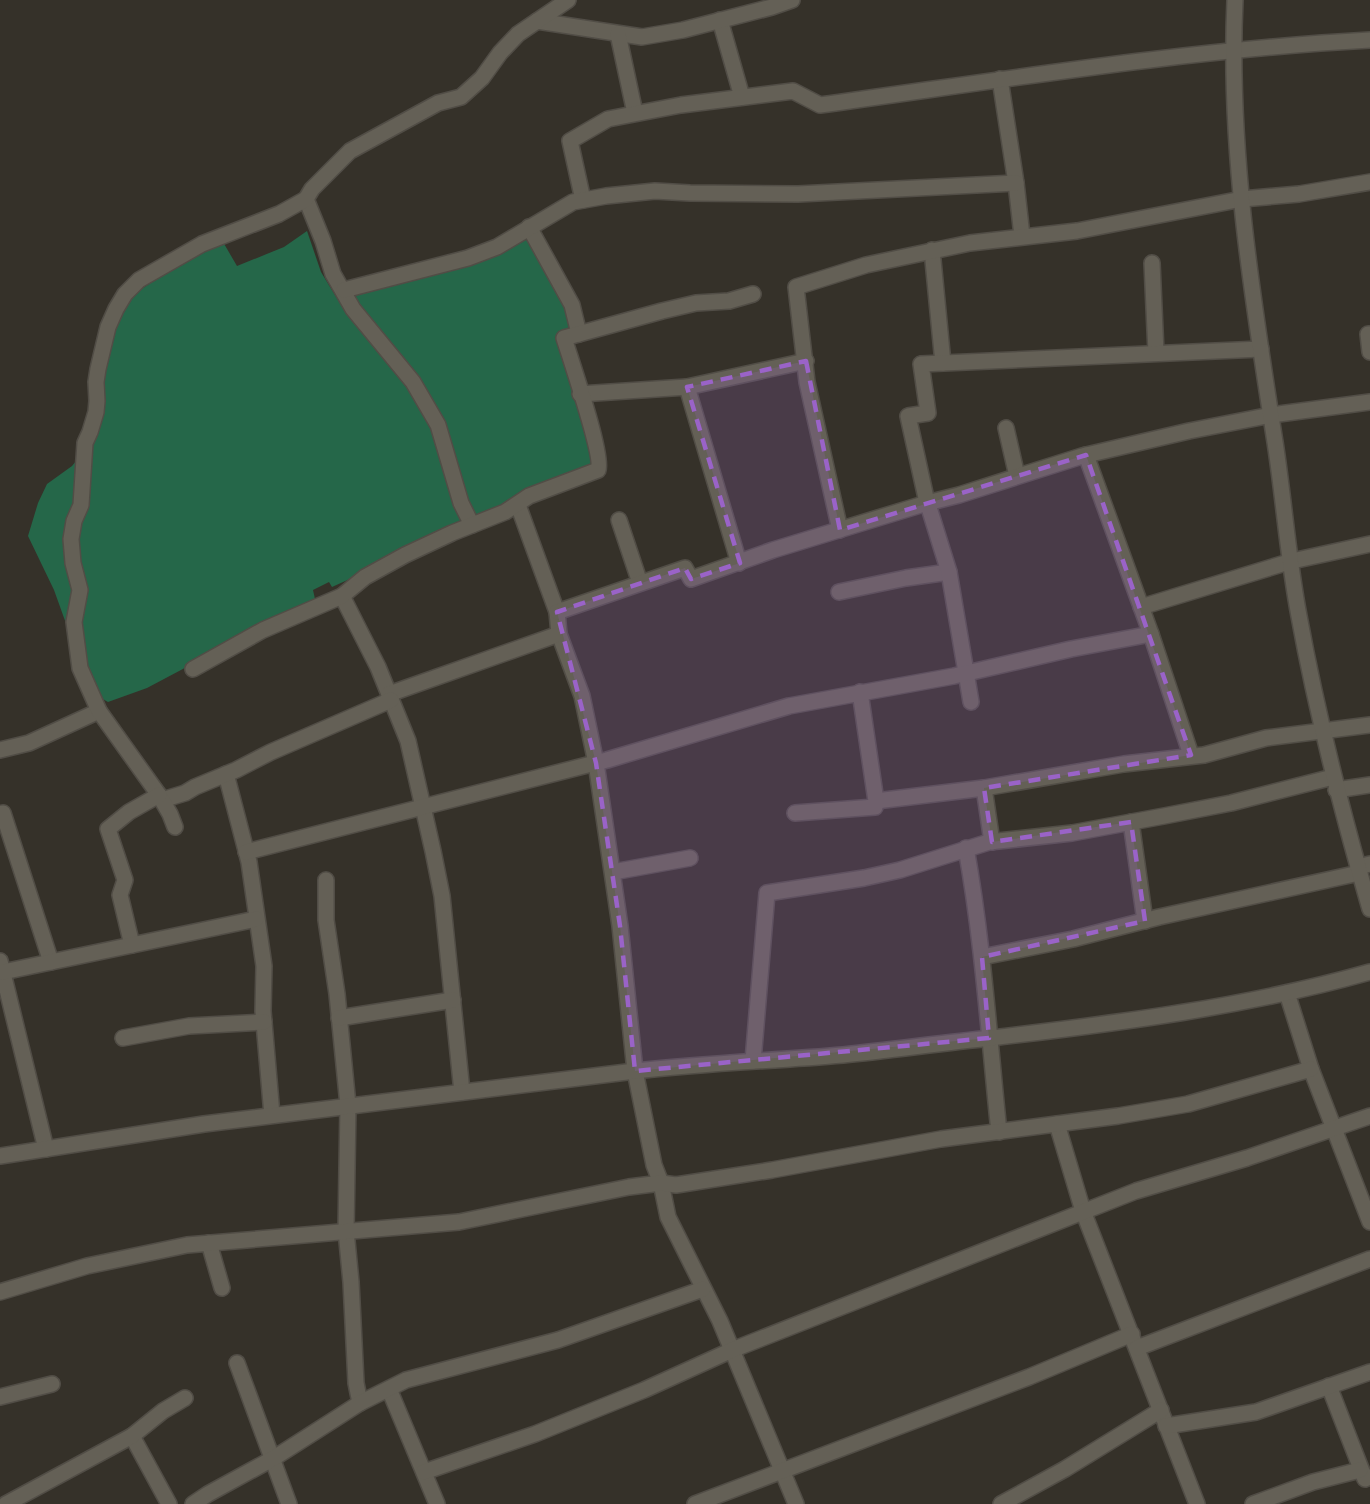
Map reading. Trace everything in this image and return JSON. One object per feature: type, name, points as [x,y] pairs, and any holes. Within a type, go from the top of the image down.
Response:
[{"type":"street","points":[[175,827],[160,798],[99,711],[80,668],[74,622],[80,590],[72,563],[71,539],[84,489],[85,442],[96,412],[98,401],[96,382],[108,327],[124,294],[139,280],[202,244],[279,214],[306,199],[312,189],[351,151],[438,103],[461,97],[482,78],[500,53],[518,34],[568,0]]},
{"type":"street","points":[[537,21],[642,37],[720,20],[792,0]]},
{"type":"street","points":[[1235,0],[1234,104],[1248,266],[1299,614],[1335,783],[1362,868],[1370,909]]},
{"type":"street","points":[[720,20],[742,97]]},
{"type":"street","points":[[618,34],[635,113]]},
{"type":"street","points":[[583,200],[570,141],[608,119],[635,113],[792,91],[820,105],[1092,66],[1234,50],[1370,40]]},
{"type":"street","points":[[1000,79],[1022,236]]},
{"type":"street","points":[[840,530],[807,382],[796,286],[866,265],[932,250],[1022,236],[1077,231],[1242,199],[1299,194],[1370,182]]},
{"type":"street","points":[[344,290],[468,258],[497,247],[573,202],[583,200],[655,190],[690,193],[798,194],[1016,183]]},
{"type":"street","points":[[306,199],[333,274],[353,309],[414,382],[438,425],[461,503],[472,525]]},
{"type":"street","points":[[529,227],[572,305],[579,334]]},
{"type":"street","points":[[932,250],[943,363]]},
{"type":"street","points":[[1152,263],[1156,353]]},
{"type":"street","points":[[193,669],[263,630],[342,596],[364,577],[414,551],[518,505],[529,496],[600,468],[564,338],[696,303],[729,301],[753,294]]},
{"type":"street","points":[[1370,334],[1368,334],[1370,352]]},
{"type":"street","points":[[971,702],[949,572],[927,502],[908,416],[928,413],[921,364],[1261,349]]},
{"type":"street","points":[[580,394],[687,387],[806,361]]},
{"type":"street","points":[[687,387],[740,563]]},
{"type":"street","points":[[557,612],[685,568],[691,579],[773,550],[1086,455],[1270,415],[1370,402]]},
{"type":"street","points":[[1006,428],[1017,476]]},
{"type":"street","points":[[1086,455],[1151,634],[1191,755]]},
{"type":"street","points":[[518,505],[557,612],[559,634],[582,696],[596,763],[621,926],[635,1071],[654,1165],[661,1183],[668,1217],[732,1350],[796,1504]]},
{"type":"street","points":[[619,520],[640,583]]},
{"type":"street","points":[[1141,607],[1292,561],[1370,544]]},
{"type":"street","points":[[839,592],[949,572]]},
{"type":"street","points":[[342,596],[378,667],[408,741],[434,850],[442,896],[462,1092]]},
{"type":"street","points":[[132,945],[120,895],[125,880],[108,829],[129,812],[160,798],[185,793],[390,697],[559,634]]},
{"type":"street","points":[[246,852],[596,763],[789,706],[966,673],[1071,649],[1151,634]]},
{"type":"street","points":[[795,813],[875,807],[860,692]]},
{"type":"street","points":[[0,750],[29,743],[99,711]]},
{"type":"street","points":[[876,801],[984,788],[1191,755],[1204,755],[1266,738],[1370,725]]},
{"type":"street","points":[[226,774],[246,852],[264,966],[264,1022],[272,1115]]},
{"type":"street","points":[[753,1061],[767,893],[900,870],[966,848],[992,842],[1131,822],[1335,783],[1370,785]]},
{"type":"street","points":[[984,788],[992,842]]},
{"type":"street","points":[[3,813],[51,962]]},
{"type":"street","points":[[1131,822],[1145,921]]},
{"type":"street","points":[[966,848],[982,957],[999,1132]]},
{"type":"street","points":[[613,872],[690,858]]},
{"type":"street","points":[[982,957],[1073,939],[1362,868]]},
{"type":"street","points":[[326,880],[326,920],[348,1106],[346,1231],[356,1383],[360,1403]]},
{"type":"street","points":[[46,1149],[1,966],[51,962],[256,919]]},
{"type":"street","points":[[0,1156],[204,1124],[635,1071],[842,1055],[1107,1025],[1214,1008],[1370,972]]},
{"type":"street","points":[[1287,993],[1311,1069],[1370,1222]]},
{"type":"street","points":[[339,1018],[453,1000]]},
{"type":"street","points":[[123,1038],[189,1026],[264,1022]]},
{"type":"street","points":[[0,1292],[87,1266],[186,1245],[459,1222],[629,1187],[661,1183],[676,1185],[941,1139],[1118,1116],[1188,1104],[1311,1069]]},
{"type":"street","points":[[424,1472],[535,1434],[644,1390],[732,1350],[1136,1191],[1247,1158],[1370,1116]]},
{"type":"street","points":[[1057,1124],[1083,1211],[1197,1504]]},
{"type":"street","points":[[209,1243],[222,1288]]},
{"type":"street","points":[[695,1504],[1029,1377],[1370,1260]]},
{"type":"street","points":[[193,1504],[271,1460],[360,1403],[406,1380],[558,1340],[703,1289]]},
{"type":"street","points":[[237,1363],[289,1504]]},
{"type":"street","points":[[1166,1426],[1256,1412],[1370,1372]]},
{"type":"street","points":[[0,1397],[52,1384]]},
{"type":"street","points":[[1253,1504],[1313,1482],[1365,1473],[1329,1386]]},
{"type":"street","points":[[388,1389],[437,1504]]},
{"type":"street","points":[[6,1504],[132,1436],[162,1411],[185,1398]]},
{"type":"street","points":[[1003,1504],[1161,1410]]},
{"type":"street","points":[[132,1436],[169,1504]]},
{"type":"highlighted area","points":[[806,361],[840,530],[1086,455],[1191,755],[984,788],[992,842],[1131,822],[1145,921],[982,957],[989,1038],[635,1071],[620,926],[596,763],[557,612],[685,568],[691,579],[740,563],[687,387]]},
{"type":"green space","points":[[307,231],[321,272],[338,300],[382,286],[449,271],[488,257],[527,239],[542,259],[566,301],[571,329],[556,335],[596,468],[332,587],[329,582],[313,590],[315,599],[147,688],[108,702],[101,698],[73,643],[54,590],[28,536],[38,503],[47,484],[72,466],[93,440],[100,379],[120,312],[130,297],[162,275],[223,242],[237,266],[284,247]]}]
